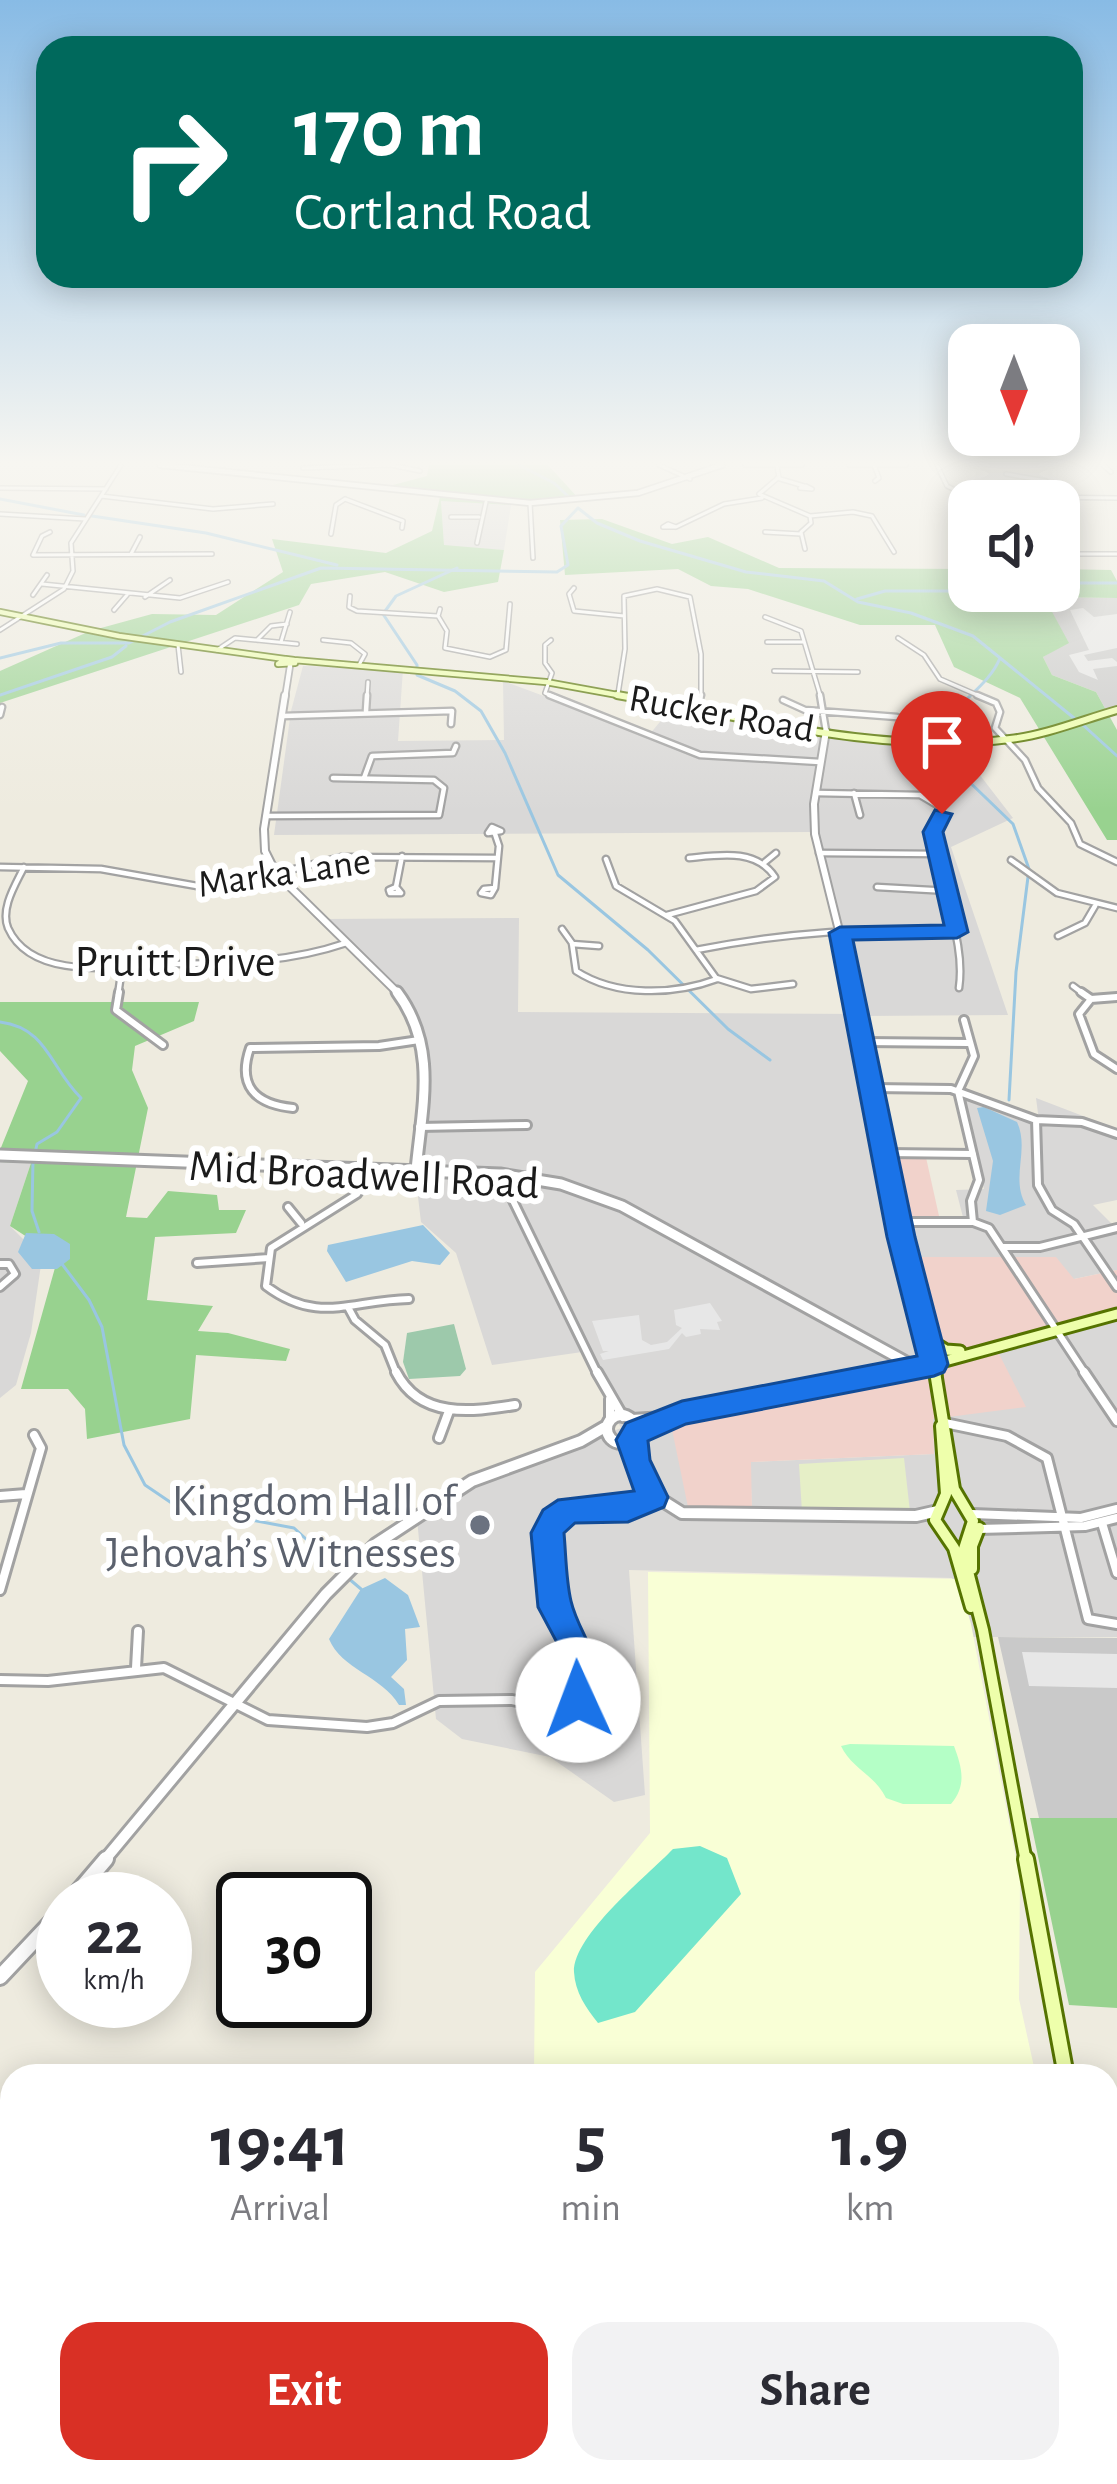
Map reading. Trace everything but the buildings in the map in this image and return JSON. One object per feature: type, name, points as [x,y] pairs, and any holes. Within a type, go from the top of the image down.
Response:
[{"type":"main road","name":"Rucker Road","points":[[0,612],[141,640],[256,655],[286,665],[324,662],[546,682],[920,743],[1007,740],[1117,710]]},
{"type":"main road","points":[[934,1364],[1117,1317]]},
{"type":"main road","points":[[928,1339],[958,1352],[1060,1332]]},
{"type":"main road","points":[[934,1364],[1012,1341]]},
{"type":"main road","points":[[934,1364],[954,1489],[974,1524],[963,1547],[1064,2064]]},
{"type":"main road","points":[[943,1418],[946,1494],[939,1510],[942,1531],[956,1552],[987,1657]]},
{"type":"main road","points":[[939,1510],[966,1511]]},
{"type":"main road","points":[[942,1531],[972,1532]]},
{"type":"street","points":[[34,595],[43,581]]},
{"type":"street","points":[[0,630],[25,618],[69,581]]},
{"type":"street","points":[[145,597],[169,581]]},
{"type":"street","points":[[104,587],[110,582]]},
{"type":"street","points":[[42,584],[187,599],[228,582]]},
{"type":"street","points":[[574,588],[569,594],[574,611],[624,616]]},
{"type":"street","points":[[619,694],[625,649],[623,598],[632,592],[674,591],[690,597],[704,692],[697,709]]},
{"type":"street","points":[[114,610],[127,595]]},
{"type":"street","points":[[350,596],[349,607],[357,611],[439,612],[449,651],[500,655],[507,660]]},
{"type":"street","points":[[500,655],[506,650],[510,604]]},
{"type":"street","points":[[281,642],[290,612]]},
{"type":"street","points":[[94,1872],[346,1573],[392,1531],[454,1490],[621,1429],[897,1366],[934,1364],[898,1222],[864,1042],[819,853],[816,793],[826,710],[796,626],[764,617]]},
{"type":"street","points":[[257,640],[272,626],[286,624]]},
{"type":"street","points":[[898,638],[921,653],[940,679],[996,703],[1000,712],[994,724],[1025,760],[1038,788],[1071,823],[1080,844],[1117,862]]},
{"type":"street","points":[[217,650],[229,639],[297,644]]},
{"type":"street","points":[[323,640],[358,646],[365,654],[359,665]]},
{"type":"street","points":[[551,640],[545,645],[544,663],[552,673],[545,693],[704,755],[820,762]]},
{"type":"street","points":[[767,642],[804,642]]},
{"type":"street","points":[[178,645],[181,672]]},
{"type":"street","points":[[286,665],[284,716],[263,840],[275,873],[402,998],[423,1040],[416,1170]]},
{"type":"street","points":[[774,671],[858,671]]},
{"type":"street","points":[[365,711],[368,682]]},
{"type":"street","points":[[783,700],[800,709],[897,717]]},
{"type":"street","points":[[0,715],[2,706]]},
{"type":"street","points":[[284,716],[452,711],[451,724]]},
{"type":"street","points":[[364,778],[372,756],[453,753],[456,746]]},
{"type":"street","points":[[266,816],[439,815],[443,807],[444,788],[434,780],[333,778]]},
{"type":"street","points":[[816,793],[920,794],[942,808],[933,832],[964,970],[959,988]]},
{"type":"street","points":[[854,793],[860,815]]},
{"type":"street","points":[[495,834],[495,888]]},
{"type":"street","points":[[819,853],[939,854]]},
{"type":"street","points":[[765,862],[776,854]]},
{"type":"street","points":[[396,887],[402,856]]},
{"type":"street","points":[[667,915],[767,887],[775,873],[765,862],[739,856],[688,858]]},
{"type":"street","name":"Marka Lane","points":[[0,867],[101,869],[197,886],[341,857],[497,858]]},
{"type":"street","points":[[606,859],[616,886],[667,915],[717,979]]},
{"type":"street","points":[[1011,860],[1047,888],[1117,908]]},
{"type":"street","name":"Pruitt Drive","points":[[24,867],[4,912],[13,938],[64,964],[266,966],[346,943]]},
{"type":"street","points":[[877,887],[949,891]]},
{"type":"street","points":[[1058,935],[1085,923],[1095,904]]},
{"type":"street","points":[[562,929],[572,944],[576,971],[605,986],[686,989],[717,979],[751,989],[794,984]]},
{"type":"street","points":[[696,950],[770,935],[957,932]]},
{"type":"street","points":[[572,944],[599,946]]},
{"type":"street","points":[[122,967],[116,1010],[163,1045]]},
{"type":"street","points":[[1073,986],[1090,999]]},
{"type":"street","points":[[1117,997],[1090,999],[1081,1008],[1082,1025],[1094,1054],[1117,1070]]},
{"type":"street","points":[[964,1020],[973,1063],[958,1091],[979,1180],[971,1201],[973,1222]]},
{"type":"street","points":[[292,1108],[257,1101],[246,1092],[242,1082],[252,1047],[379,1046],[423,1040]]},
{"type":"street","points":[[864,1042],[970,1043]]},
{"type":"street","points":[[873,1088],[958,1091],[1036,1120],[1082,1122],[1117,1134]]},
{"type":"street","points":[[1036,1120],[1038,1185],[1052,1210],[1074,1225],[1116,1281]]},
{"type":"street","points":[[419,1127],[527,1125]]},
{"type":"street","points":[[886,1154],[973,1154]]},
{"type":"street","name":"Mid Broadwell Road","points":[[0,1156],[500,1174],[561,1184],[622,1206],[897,1366]]},
{"type":"street","points":[[374,1168],[369,1186],[358,1197],[301,1223],[271,1248],[266,1286],[282,1301],[306,1309],[350,1309],[410,1299]]},
{"type":"street","points":[[500,1174],[610,1399],[652,1497],[682,1513],[877,1515],[939,1510]]},
{"type":"street","points":[[288,1208],[301,1223]]},
{"type":"street","points":[[898,1222],[973,1222],[989,1228],[1117,1421]]},
{"type":"street","points":[[1002,1247],[1031,1248],[1117,1228]]},
{"type":"street","points":[[197,1263],[269,1258]]},
{"type":"street","points":[[0,1264],[9,1264],[15,1274],[0,1287]]},
{"type":"street","points":[[350,1309],[352,1320],[383,1341],[400,1382],[434,1408],[515,1405]]},
{"type":"street","points":[[439,1438],[448,1411]]},
{"type":"street","points":[[943,1418],[962,1432],[992,1431],[1047,1458],[1088,1619],[1117,1624]]},
{"type":"street","points":[[950,1447],[962,1432]]},
{"type":"street","points":[[0,1589],[41,1448],[34,1435]]},
{"type":"street","points":[[0,1496],[26,1494]]},
{"type":"street","points":[[570,1712],[579,1695],[578,1648],[555,1607],[547,1545],[551,1523],[570,1510],[628,1509],[652,1497]]},
{"type":"street","points":[[972,1532],[1088,1518],[1117,1509]]},
{"type":"street","points":[[966,1511],[1062,1522],[1102,1523],[1117,1518]]},
{"type":"street","points":[[877,1515],[942,1531]]},
{"type":"street","points":[[1102,1523],[1117,1573]]},
{"type":"street","points":[[136,1668],[138,1631]]},
{"type":"street","points":[[0,1680],[60,1680],[136,1668],[174,1671],[268,1720],[296,1724],[368,1727],[397,1721],[439,1701],[538,1703],[570,1712],[618,1739]]},
{"type":"street","points":[[0,1977],[36,1939]]},
{"type":"shaded area","points":[[1080,598],[1117,598],[1117,709],[1106,710],[1096,692],[1052,675],[1043,657],[1068,642],[1051,612],[1080,612]]},
{"type":"shaded area","points":[[1080,608],[1094,617],[1117,614],[1117,648],[1084,655],[1088,661],[1112,658],[1117,662],[1117,666],[1093,669],[1098,680],[1079,672],[1069,655],[1089,650],[1071,612]]},
{"type":"shaded area","points":[[303,666],[403,669],[398,741],[504,740],[503,681],[649,735],[674,705],[821,730],[956,744],[1013,818],[951,847],[1008,1015],[863,1016],[899,1225],[965,1225],[956,1190],[984,1189],[954,1088],[1039,1121],[1036,1098],[1117,1129],[1117,1200],[1093,1205],[1117,1229],[1117,1270],[1074,1279],[929,1360],[670,1414],[752,1512],[750,1462],[934,1454],[933,1419],[994,1346],[1117,1317],[1117,1637],[969,1637],[952,1578],[629,1570],[645,1795],[614,1802],[550,1757],[462,1739],[436,1719],[416,1508],[621,1428],[582,1352],[492,1365],[456,1253],[421,1222],[415,1172],[428,1077],[403,999],[320,919],[519,918],[518,1012],[862,1014],[812,832],[274,835],[291,711]]},
{"type":"shaded area","points":[[886,1153],[925,1153],[941,1225],[899,1225]]},
{"type":"shaded area","points":[[0,1162],[31,1163],[10,1226],[42,1258],[31,1333],[16,1385],[0,1398]]},
{"type":"shaded area","points":[[904,1257],[1056,1257],[1074,1279],[1117,1270],[1117,1317],[995,1346],[1026,1407],[933,1419],[934,1454],[751,1462],[752,1513],[689,1512],[669,1415],[928,1360]]},
{"type":"shaded area","points":[[710,1303],[722,1321],[717,1322],[720,1330],[700,1329],[701,1334],[686,1337],[682,1333],[669,1349],[603,1360],[600,1354],[609,1351],[603,1351],[592,1321],[639,1315],[642,1340],[651,1345],[667,1342],[682,1328],[676,1325],[674,1310]]},
{"type":"shaded area","points":[[454,1324],[466,1369],[460,1376],[409,1379],[403,1362],[407,1333]]},
{"type":"shaded area","points":[[904,1458],[910,1512],[802,1512],[799,1464]]},
{"type":"shaded area","points":[[648,1572],[958,1579],[971,1624],[1020,1879],[1019,1999],[1033,2064],[534,2064],[535,1972],[650,1833]]},
{"type":"shaded area","points":[[998,1637],[1117,1638],[1117,1818],[1039,1818]]},
{"type":"shaded area","points":[[1022,1652],[1117,1654],[1117,1688],[1029,1686]]},
{"type":"green space","points":[[269,581],[330,581],[311,584],[299,605],[0,703],[0,671],[90,631],[152,614],[216,615]]},
{"type":"green space","points":[[411,581],[498,581],[498,582],[444,592]]},
{"type":"green space","points":[[701,581],[948,581],[948,612],[1052,612],[1069,643],[1043,657],[1052,675],[1096,692],[1117,730],[1117,840],[1107,840],[1020,698],[954,667],[935,625],[860,625],[748,589]]},
{"type":"green space","points":[[1080,581],[1117,581],[1117,598],[1080,597]]},
{"type":"green space","points":[[0,1002],[199,1002],[194,1021],[135,1046],[132,1070],[148,1108],[126,1217],[147,1218],[168,1191],[217,1195],[219,1210],[246,1210],[236,1233],[155,1237],[147,1300],[213,1306],[198,1331],[228,1333],[290,1349],[286,1361],[196,1355],[190,1419],[87,1439],[85,1409],[68,1389],[21,1389],[58,1257],[10,1226],[31,1163],[0,1162],[0,1150],[28,1081],[0,1051]]},
{"type":"green space","points":[[841,1746],[954,1746],[961,1769],[959,1790],[951,1804],[903,1804],[886,1798]]},
{"type":"green space","points":[[1030,1818],[1117,1818],[1117,2008],[1069,2005]]},
{"type":"green space","points":[[700,1846],[727,1858],[741,1894],[635,2012],[598,2023],[575,1979],[577,1957],[585,1941],[673,1849]]},
{"type":"water","points":[[977,1108],[1017,1122],[1022,1143],[1020,1185],[1026,1205],[1000,1215],[986,1211],[993,1161]]},
{"type":"water","points":[[423,1225],[450,1253],[440,1265],[412,1261],[346,1282],[327,1251],[328,1245]]},
{"type":"water","points":[[26,1233],[54,1234],[70,1244],[70,1259],[57,1269],[32,1269],[18,1252]]},
{"type":"water","points":[[385,1578],[408,1595],[420,1627],[405,1629],[407,1660],[391,1677],[404,1689],[406,1705],[399,1705],[343,1658],[329,1639],[361,1589]]},
{"type":"waterway","points":[[0,658],[61,643],[129,643],[170,622],[285,581]]},
{"type":"waterway","points":[[429,581],[396,596],[383,614],[417,665],[417,675],[455,691],[481,711],[505,753],[558,875],[648,950],[728,1029],[770,1060]]},
{"type":"waterway","points":[[823,581],[858,602],[911,613],[973,636],[1074,718]]},
{"type":"waterway","points":[[1080,583],[1117,583]]},
{"type":"waterway","points":[[857,599],[885,591],[948,591]]},
{"type":"waterway","points":[[0,695],[112,657],[126,646]]},
{"type":"waterway","points":[[945,761],[942,744],[950,717],[1000,658]]},
{"type":"waterway","points":[[1083,725],[1117,756]]},
{"type":"waterway","points":[[957,770],[1013,824],[1029,869],[1016,972],[1009,1100]]},
{"type":"waterway","points":[[0,1022],[29,1032],[39,1041],[81,1098],[57,1132],[37,1144],[35,1153]]},
{"type":"waterway","points":[[33,1160],[32,1211],[39,1232]]},
{"type":"waterway","points":[[62,1264],[102,1327],[124,1445],[145,1485],[176,1506],[294,1528],[341,1571]]},
{"type":"waterway","points":[[348,1578],[361,1589]]},
{"type":"place","name":"Kingdom Hall of Jehovah’s Witnesses","points":[[480,1525]]},
{"type":"route","points":[[578,1700],[578,1648],[555,1607],[548,1533],[551,1523],[570,1510],[628,1509],[652,1497],[631,1440],[640,1429],[682,1413],[934,1364],[901,1237],[840,933],[957,932],[933,832],[942,814]]}]
